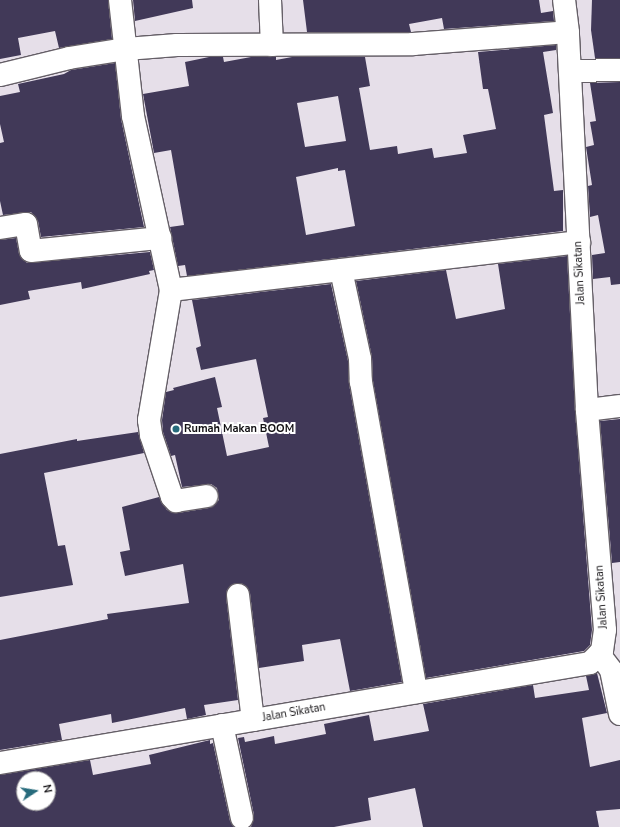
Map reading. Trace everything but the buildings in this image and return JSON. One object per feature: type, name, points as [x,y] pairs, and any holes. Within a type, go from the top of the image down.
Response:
[{"type":"street","points":[[120,0],[133,116],[171,290],[149,420],[151,435],[172,497],[176,501],[207,496]]},
{"type":"street","points":[[270,0],[272,45]]},
{"type":"street","name":"Jalan Sikatan","points":[[0,763],[590,663],[602,651],[605,630],[587,410],[568,32],[564,0]]},
{"type":"street","points":[[0,75],[69,58],[126,49],[177,45],[413,44],[568,32]]},
{"type":"street","points":[[570,71],[620,70]]},
{"type":"street","points":[[0,228],[26,224],[31,251],[160,238]]},
{"type":"street","points":[[171,290],[579,242]]},
{"type":"street","points":[[341,270],[360,359],[361,382],[416,692]]},
{"type":"street","points":[[587,410],[620,406]]},
{"type":"street","points":[[238,595],[253,720]]},
{"type":"street","points":[[599,654],[611,670],[620,714]]},
{"type":"street","points":[[222,725],[242,818]]},
{"type":"place","name":"Rumah Makan BOOM","points":[[176,429]]}]
